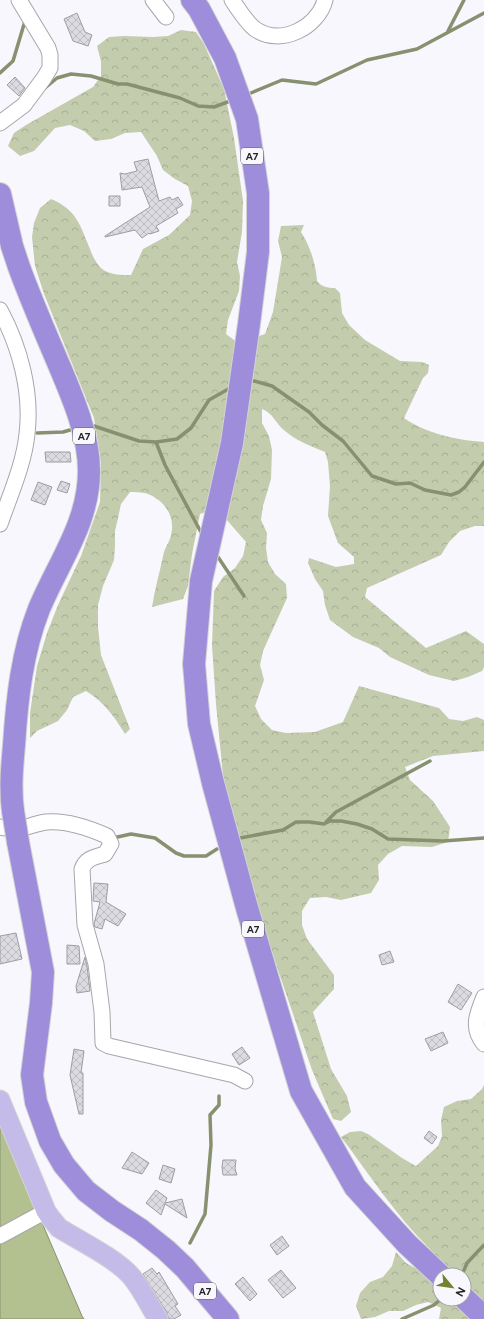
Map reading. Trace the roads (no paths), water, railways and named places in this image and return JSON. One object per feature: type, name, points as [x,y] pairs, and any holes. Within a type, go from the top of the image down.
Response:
[{"type":"highway","name":"A7","points":[[192,0],[199,9],[226,58],[247,119],[258,193],[258,252],[232,443],[202,581],[194,664],[199,724],[213,783],[247,908],[301,1091],[355,1187],[407,1244],[432,1267]]},
{"type":"highway","name":"A7","points":[[0,194],[18,267],[77,411],[87,448],[90,470],[88,495],[81,521],[39,609],[29,640],[21,679],[10,790],[13,827],[43,972],[42,1003],[32,1075],[36,1102],[50,1141],[64,1165],[86,1190],[166,1250],[185,1268],[228,1319]]},
{"type":"highway","points":[[472,1306],[484,1317]]},
{"type":"main road","points":[[0,1100],[41,1214],[59,1228],[114,1261],[126,1271],[133,1278],[158,1319]]},
{"type":"street","points":[[0,123],[24,105],[50,68],[50,55],[48,48],[19,0]]},
{"type":"street","points":[[153,0],[166,17]]},
{"type":"street","points":[[232,0],[255,29],[265,34],[276,35],[293,33],[309,25],[321,12],[325,0]]},
{"type":"street","points":[[0,310],[22,364],[27,388],[29,415],[24,450],[0,524]]},
{"type":"street","points":[[13,827],[46,822],[69,824],[89,829],[107,836],[111,844],[105,854],[89,858],[82,869],[85,924],[96,964],[102,1012],[103,1043],[109,1046],[227,1073],[245,1081]]},
{"type":"street","points":[[482,1010],[476,1021],[478,1037],[484,1044]]},
{"type":"street","points":[[0,1236],[41,1214]]},
{"type":"waterway","points":[[448,31],[464,0]]},
{"type":"waterway","points":[[246,95],[282,80],[316,84],[367,60],[417,49],[484,13]]},
{"type":"waterway","points":[[0,73],[13,61],[25,21]]},
{"type":"waterway","points":[[45,88],[57,78],[71,74],[91,76],[118,84],[127,84],[180,98],[198,106],[214,107],[233,100]]},
{"type":"waterway","points":[[247,381],[254,381],[272,386],[309,412],[322,425],[343,441],[372,476],[396,484],[410,483],[425,490],[451,495],[459,492],[465,487],[484,462]]},
{"type":"waterway","points":[[94,426],[139,441],[156,442],[177,439],[191,428],[209,400],[232,387]]},
{"type":"waterway","points":[[37,433],[63,432],[70,430]]},
{"type":"waterway","points":[[156,442],[165,465],[203,536]]},
{"type":"waterway","points":[[216,554],[244,596]]},
{"type":"waterway","points":[[326,822],[336,812],[430,761]]},
{"type":"waterway","points":[[240,838],[283,830],[296,822],[324,824],[330,821],[341,821],[357,824],[372,829],[388,839],[443,841],[484,838]]},
{"type":"waterway","points":[[113,838],[131,834],[155,838],[176,853],[184,856],[206,856],[217,849]]},
{"type":"waterway","points":[[190,1243],[205,1214],[211,1145],[210,1115],[219,1105],[219,1096]]},
{"type":"waterway","points":[[465,1267],[467,1263],[484,1245]]},
{"type":"waterway","points":[[402,1319],[432,1306]]}]
